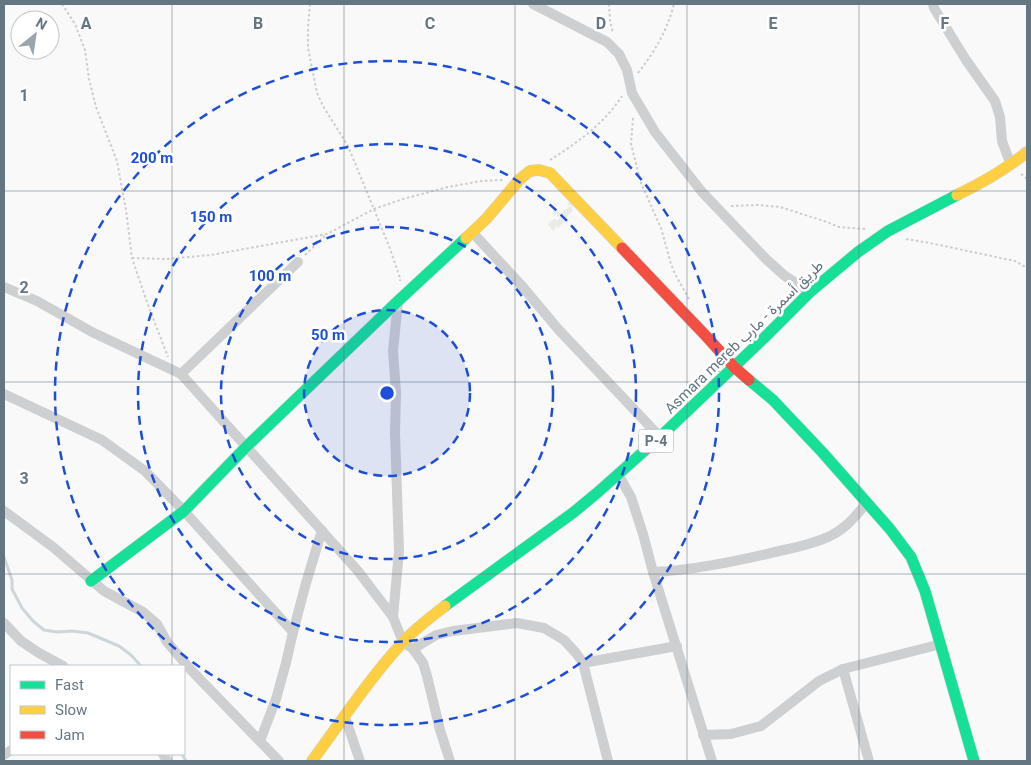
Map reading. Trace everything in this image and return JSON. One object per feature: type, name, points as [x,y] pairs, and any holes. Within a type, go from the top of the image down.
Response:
[{"type":"main road","name":"Asmara mereb طريق أسمرة - مارب","points":[[312,761],[403,642],[427,620],[574,512],[660,438],[810,292],[858,252],[888,231],[989,179],[1027,152]]},
{"type":"main road","points":[[92,581],[184,510],[246,447],[398,301],[488,218],[520,179],[530,171],[540,170],[550,173],[734,367],[773,400],[867,502],[911,557],[926,591],[974,761]]},
{"type":"street","points":[[533,4],[607,42],[619,54],[627,70],[632,94],[655,132],[702,192],[767,260],[810,292]]},
{"type":"street","points":[[933,4],[966,60],[995,101],[1000,117],[1002,141],[1011,165]]},
{"type":"street","points":[[472,232],[558,329],[660,438]]},
{"type":"street","points":[[177,372],[298,262]]},
{"type":"street","points":[[4,287],[37,301],[92,332],[177,372],[322,530],[358,571],[393,617],[403,642],[412,649],[422,663],[450,761]]},
{"type":"street","points":[[393,617],[399,551],[395,433],[396,392],[393,351],[398,301]]},
{"type":"street","points":[[4,394],[102,440],[145,471],[184,510],[293,632]]},
{"type":"street","points":[[618,474],[631,497],[712,761]]},
{"type":"street","points":[[653,572],[721,564],[804,545],[831,536],[849,524],[867,502]]},
{"type":"street","points":[[4,511],[53,547],[104,591],[143,612],[157,624],[167,642],[191,670],[279,761]]},
{"type":"street","points":[[260,741],[286,663],[306,583],[322,530]]},
{"type":"street","points":[[4,623],[21,641],[39,654],[61,665]]},
{"type":"street","points":[[412,649],[436,635],[453,631],[517,623],[544,628],[564,640],[583,663],[608,761]]},
{"type":"street","points":[[703,735],[731,734],[761,726],[820,681],[843,669],[941,644]]},
{"type":"street","points":[[583,663],[677,646]]},
{"type":"street","points":[[843,669],[869,761]]},
{"type":"street","points":[[345,717],[360,761]]},
{"type":"path","points":[[62,4],[75,24],[85,50],[89,79],[96,107],[117,161],[132,258],[148,305],[177,372]]},
{"type":"path","points":[[310,4],[308,48],[317,93],[348,146],[374,209],[400,278],[398,301]]},
{"type":"path","points":[[610,4],[610,21],[619,54]]},
{"type":"path","points":[[547,161],[578,141],[616,105],[630,83],[653,54],[671,16],[674,4]]},
{"type":"path","points":[[634,112],[632,144],[641,183],[661,228],[675,274],[692,303]]},
{"type":"path","points":[[298,262],[327,234],[374,209],[448,186],[481,181],[520,179]]},
{"type":"path","points":[[730,206],[758,205],[780,207],[839,227],[888,231]]},
{"type":"path","points":[[132,258],[166,259],[211,255],[327,234]]},
{"type":"path","points":[[899,241],[907,239],[930,243],[1015,261],[1027,268]]},
{"type":"shaded area","points":[[569,202],[573,204],[573,211],[558,228],[556,225],[553,231],[548,224],[554,219],[558,220],[561,216],[557,217],[557,211],[556,215],[553,214],[554,209],[563,213],[563,210],[567,209],[568,206],[571,207],[567,205]]},
{"type":"waterway","points":[[4,557],[12,580],[12,589],[22,608],[44,630],[88,633],[119,646],[140,665]]},
{"type":"waterway","points":[[183,755],[186,761]]},
{"type":"traffic: fast","points":[[445,606],[574,512],[597,493],[660,437],[810,292],[858,252],[888,231],[957,195]]},
{"type":"traffic: fast","points":[[91,581],[184,511],[246,447],[466,238]]},
{"type":"traffic: fast","points":[[749,380],[773,400],[823,453],[890,529],[911,557],[925,591],[974,761]]},
{"type":"traffic: slow","points":[[957,195],[993,176],[1027,152]]},
{"type":"traffic: slow","points":[[466,238],[487,218],[520,179],[530,171],[539,170],[550,173],[622,248]]},
{"type":"traffic: slow","points":[[312,761],[368,684],[404,641],[445,606]]},
{"type":"traffic: jam","points":[[622,248],[734,367],[749,380]]}]
